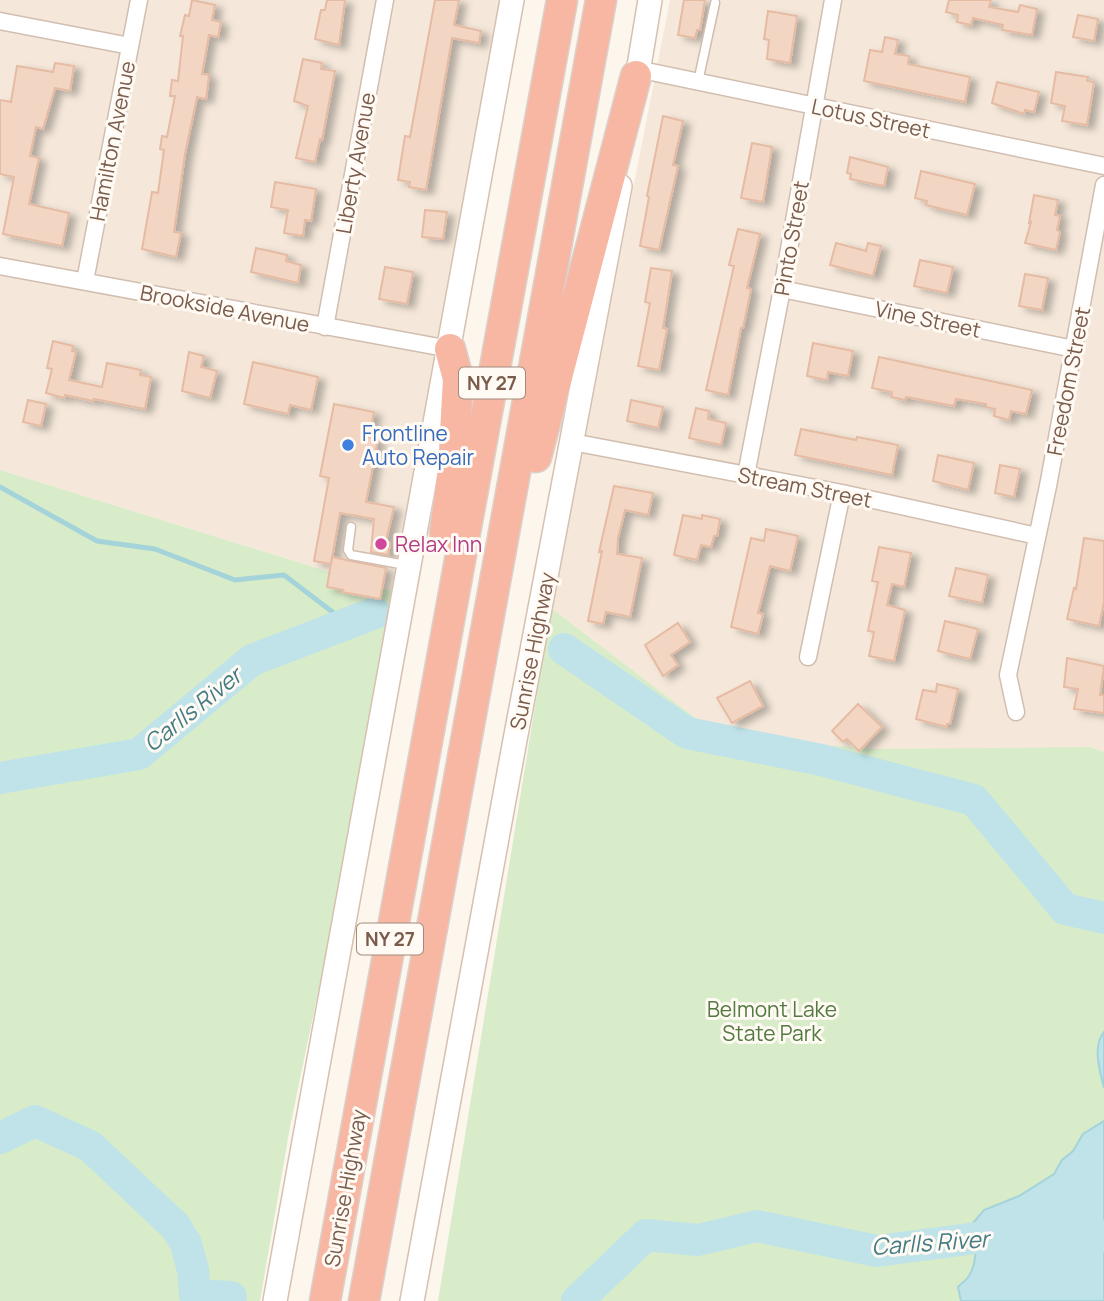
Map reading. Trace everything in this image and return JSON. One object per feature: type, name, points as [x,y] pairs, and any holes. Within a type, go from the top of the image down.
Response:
[{"type":"highway","name":"Sunrise Highway","points":[[324,1301],[562,0]]},
{"type":"highway","name":"Sunrise Highway","points":[[364,1301],[601,0]]},
{"type":"highway","points":[[496,577],[538,450],[637,73]]},
{"type":"highway","points":[[422,766],[431,610],[448,515],[453,469],[458,379],[450,349]]},
{"type":"main road","points":[[275,1301],[512,0]]},
{"type":"main road","name":"Sunrise Highway","points":[[412,1301],[632,124],[637,73],[650,0]]},
{"type":"street","name":"Hamilton Avenue","points":[[85,281],[139,0]]},
{"type":"street","name":"Liberty Avenue","points":[[326,327],[385,0]]},
{"type":"street","name":"Pinto Street","points":[[746,475],[833,0]]},
{"type":"street","points":[[0,21],[130,46]]},
{"type":"street","name":"Lotus Street","points":[[637,73],[698,82],[1104,166]]},
{"type":"street","name":"Freedom Street","points":[[1016,712],[1008,675],[1104,185]]},
{"type":"street","name":"Brookside Avenue","points":[[0,265],[450,349]]},
{"type":"street","name":"Vine Street","points":[[782,289],[1074,349]]},
{"type":"street","name":"Stream Street","points":[[572,442],[842,493],[1037,536]]},
{"type":"street","points":[[808,657],[842,493]]},
{"type":"lane","points":[[698,82],[715,3]]},
{"type":"lane","points":[[351,527],[348,550],[351,555],[410,565]]},
{"type":"shaded area","points":[[0,0],[512,0],[401,594],[0,470]]},
{"type":"shaded area","points":[[670,0],[1104,0],[1104,775],[1041,784],[702,723],[551,608]]},
{"type":"green space","points":[[0,470],[401,594],[290,1127],[260,1301],[0,1301]]},
{"type":"green space","name":"Belmont Lake State Park","points":[[551,608],[702,723],[822,745],[876,749],[1090,747],[1104,752],[1104,1301],[438,1301]]},
{"type":"water","points":[[1104,1032],[1104,1088],[1099,1067],[1098,1044]]},
{"type":"water","points":[[1104,1121],[1104,1301],[961,1301],[958,1287],[969,1276],[974,1262],[973,1223],[984,1210],[1019,1196],[1054,1174],[1083,1134]]},
{"type":"building","points":[[192,0],[215,5],[212,20],[221,22],[218,37],[209,35],[202,74],[209,75],[206,99],[197,97],[185,154],[174,232],[181,233],[176,257],[142,249],[152,192],[158,193],[164,150],[160,149],[162,136],[167,137],[175,96],[170,96],[172,80],[178,81],[183,36],[180,36],[185,15],[189,16]]},
{"type":"building","points":[[327,0],[345,0],[339,45],[315,39],[321,10],[325,10]]},
{"type":"building","points":[[435,0],[459,0],[454,25],[481,31],[479,43],[452,38],[426,190],[409,187],[410,182],[398,180],[405,136],[410,137]]},
{"type":"building","points":[[684,0],[705,0],[700,30],[697,30],[695,38],[678,35]]},
{"type":"building","points":[[949,0],[991,0],[989,7],[1018,12],[1020,5],[1037,9],[1032,35],[1002,30],[1003,25],[973,18],[971,25],[957,22],[958,15],[946,12]]},
{"type":"building","points":[[768,11],[797,16],[790,63],[767,59],[769,40],[764,39]]},
{"type":"building","points":[[1078,15],[1098,19],[1094,41],[1073,37]]},
{"type":"building","points":[[885,37],[898,40],[895,54],[909,56],[908,64],[970,77],[965,102],[864,81],[870,50],[882,52]]},
{"type":"building","points":[[303,59],[322,63],[321,69],[335,71],[322,140],[320,139],[315,162],[296,158],[308,106],[294,101]]},
{"type":"building","points":[[55,63],[74,66],[70,91],[55,88],[43,129],[36,127],[30,156],[39,158],[29,204],[69,213],[62,246],[3,234],[14,177],[0,174],[0,100],[11,102],[17,66],[53,72]]},
{"type":"building","points":[[1056,72],[1088,77],[1087,81],[1094,82],[1087,125],[1062,121],[1065,106],[1051,103]]},
{"type":"building","points":[[997,82],[1039,92],[1034,112],[1025,110],[1024,114],[992,103]]},
{"type":"building","points":[[663,116],[683,121],[673,165],[678,166],[659,250],[640,246]]},
{"type":"building","points":[[752,143],[772,147],[763,202],[741,198]]},
{"type":"building","points":[[850,157],[888,167],[884,186],[850,179],[851,174],[847,173]]},
{"type":"building","points":[[921,171],[975,184],[967,215],[926,205],[927,201],[915,198]]},
{"type":"building","points":[[275,182],[316,189],[311,221],[305,220],[303,236],[284,233],[288,210],[271,207]]},
{"type":"building","points":[[1034,195],[1058,200],[1055,215],[1060,216],[1057,230],[1060,232],[1056,250],[1025,243]]},
{"type":"building","points":[[425,210],[447,212],[443,239],[422,237]]},
{"type":"building","points":[[738,229],[760,234],[747,288],[751,289],[728,395],[706,390],[734,266],[729,265]]},
{"type":"building","points":[[836,243],[866,251],[868,243],[881,246],[873,276],[830,265]]},
{"type":"building","points":[[256,248],[287,255],[286,261],[301,265],[298,283],[251,272]]},
{"type":"building","points":[[920,260],[953,267],[947,293],[914,286]]},
{"type":"building","points":[[385,267],[413,272],[407,304],[379,299]]},
{"type":"building","points":[[651,268],[672,271],[663,328],[667,329],[659,370],[638,366],[650,303],[645,302]]},
{"type":"building","points":[[1025,274],[1048,278],[1042,310],[1019,306]]},
{"type":"building","points":[[53,341],[73,346],[72,351],[76,352],[69,380],[102,387],[107,363],[141,370],[140,375],[151,377],[145,409],[46,393],[52,369],[47,368]]},
{"type":"building","points":[[813,343],[853,351],[848,376],[828,372],[827,380],[807,376]]},
{"type":"building","points":[[189,352],[204,356],[201,367],[217,371],[210,398],[182,391]]},
{"type":"building","points":[[879,357],[1032,390],[1026,414],[1011,411],[1009,420],[994,416],[995,409],[986,407],[986,404],[956,399],[954,406],[906,397],[905,400],[891,397],[892,392],[872,388]]},
{"type":"building","points":[[253,362],[318,377],[311,410],[290,405],[288,414],[244,404]]},
{"type":"building","points":[[28,400],[46,404],[41,426],[23,422]]},
{"type":"building","points":[[631,400],[663,407],[658,428],[627,421]]},
{"type":"building","points":[[334,404],[374,412],[369,437],[378,439],[366,502],[394,507],[386,541],[390,543],[388,555],[371,552],[374,519],[340,513],[331,564],[314,561],[329,478],[320,476]]},
{"type":"building","points":[[696,408],[709,411],[708,419],[726,423],[721,445],[689,438]]},
{"type":"building","points":[[801,429],[898,445],[892,475],[795,455]]},
{"type":"building","points":[[938,455],[974,463],[968,490],[933,481]]},
{"type":"building","points":[[1000,465],[1020,469],[1014,497],[995,493]]},
{"type":"building","points":[[614,486],[653,493],[648,515],[625,510],[618,538],[617,554],[642,558],[630,617],[606,612],[603,624],[588,621],[602,551],[599,552]]},
{"type":"building","points":[[683,515],[720,519],[717,536],[714,536],[711,547],[701,545],[697,560],[674,555]]},
{"type":"building","points":[[766,529],[798,536],[790,571],[770,566],[758,613],[763,614],[758,634],[731,627],[751,538],[764,541]]},
{"type":"building","points":[[1084,538],[1104,541],[1104,602],[1099,626],[1067,619],[1074,588],[1076,589]]},
{"type":"building","points":[[879,547],[911,553],[904,587],[892,584],[887,605],[905,610],[894,661],[869,656],[874,632],[868,631],[878,582],[872,581]]},
{"type":"building","points":[[332,557],[386,568],[380,599],[327,587]]},
{"type":"building","points":[[956,568],[988,575],[982,603],[949,596]]},
{"type":"building","points":[[945,621],[978,629],[970,659],[938,651]]},
{"type":"building","points":[[678,623],[690,642],[671,655],[678,665],[663,676],[645,645]]},
{"type":"building","points":[[1067,658],[1104,666],[1100,695],[1104,695],[1104,713],[1074,709],[1078,689],[1064,687]]},
{"type":"building","points":[[750,681],[763,706],[732,723],[717,698]]},
{"type":"building","points":[[937,684],[958,689],[947,727],[916,719],[923,690],[936,692]]},
{"type":"building","points":[[858,704],[882,727],[859,751],[847,739],[843,742],[832,731]]},
{"type":"waterway","points":[[0,487],[97,541],[155,549],[235,580],[284,575],[347,623]]},
{"type":"waterway","name":"Carlls River","points":[[0,778],[139,754],[252,660],[375,613]]},
{"type":"waterway","points":[[564,649],[687,733],[821,760],[974,800],[1065,909],[1104,918]]},
{"type":"waterway","name":"Carlls River","points":[[0,1138],[35,1121],[90,1146],[176,1227],[186,1244],[193,1270],[195,1295],[231,1297]]},
{"type":"waterway","name":"Carlls River","points":[[577,1301],[646,1235],[698,1240],[757,1226],[877,1251],[976,1238],[1104,1236]]},
{"type":"place","name":"Frontline Auto Repair","points":[[348,445]]},
{"type":"place","name":"Relax Inn","points":[[381,544]]}]
